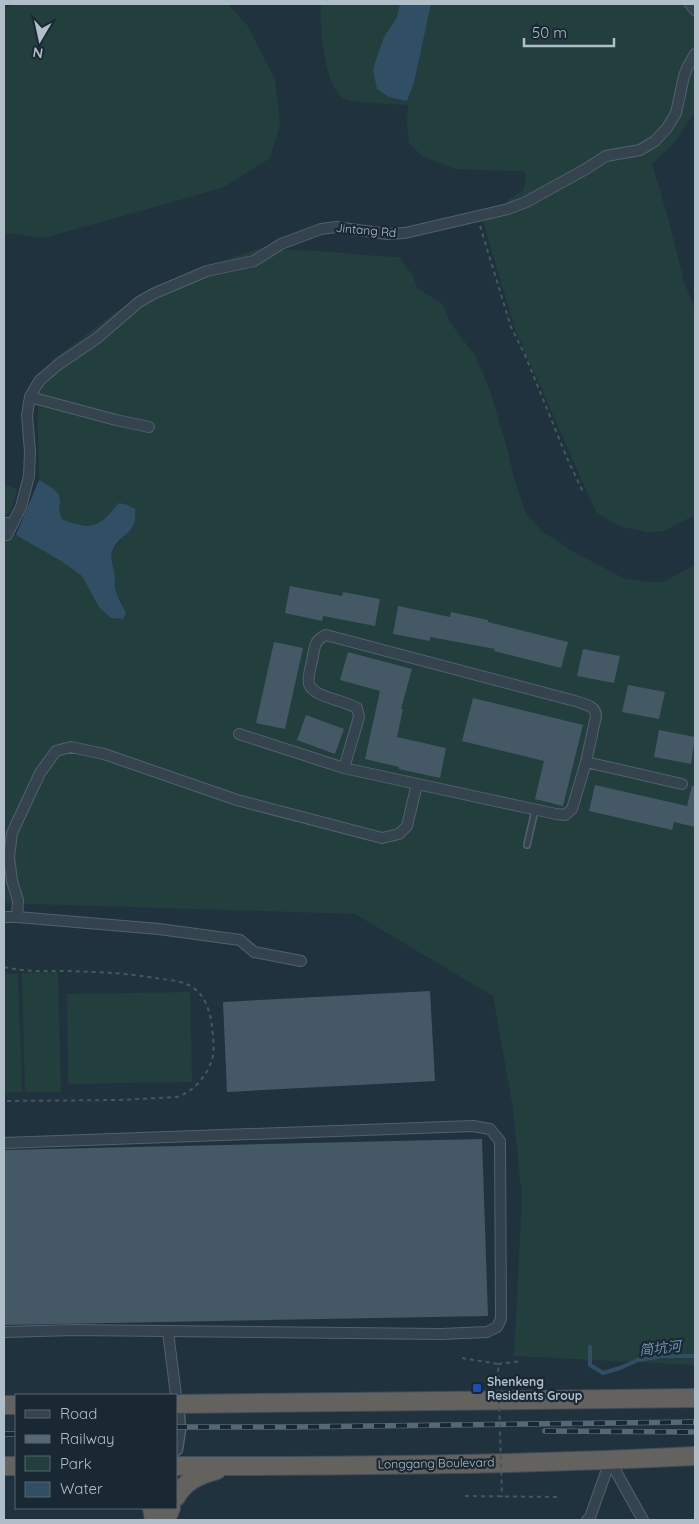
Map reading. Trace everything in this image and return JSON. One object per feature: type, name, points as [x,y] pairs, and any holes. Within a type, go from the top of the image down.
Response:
[{"type":"highway","points":[[178,1405],[695,1398]]},
{"type":"highway","name":"Longgang Boulevard","points":[[178,1466],[610,1460],[695,1456]]},
{"type":"highway","points":[[178,1496],[188,1483],[201,1474],[239,1466]]},
{"type":"street","points":[[690,4],[695,10]]},
{"type":"street","name":"Jintang Rd","points":[[7,535],[8,523],[21,507],[29,476],[30,452],[27,415],[30,397],[40,380],[48,373],[71,354],[96,339],[139,302],[155,293],[207,271],[254,261],[281,244],[329,228],[387,234],[406,233],[517,206],[534,199],[606,156],[640,150],[655,141],[667,128],[676,113],[684,76],[695,54]]},
{"type":"street","points":[[30,397],[149,427]]},
{"type":"street","points":[[239,734],[344,768],[535,810],[566,815],[572,809],[586,762],[596,712],[593,708],[574,701],[326,635],[318,638],[309,676],[309,684],[314,690],[324,696],[357,708],[359,717],[344,768]]},
{"type":"street","points":[[17,917],[18,900],[12,881],[8,857],[12,834],[40,773],[56,751],[71,747],[104,754],[237,800],[382,838],[398,834],[407,826],[417,784]]},
{"type":"street","points":[[586,762],[682,784]]},
{"type":"street","points":[[4,917],[159,929],[240,940],[254,952],[301,961]]},
{"type":"street","points":[[4,1143],[472,1126],[490,1129],[500,1141],[501,1319],[497,1327],[487,1332],[441,1334],[74,1330],[4,1332]]},
{"type":"street","points":[[168,1332],[176,1394]]},
{"type":"street","points":[[178,1422],[178,1436]]},
{"type":"street","points":[[587,1520],[589,1520],[610,1460]]},
{"type":"street","points":[[610,1460],[644,1520]]},
{"type":"lane","points":[[527,845],[535,810]]},
{"type":"path","points":[[477,216],[498,278],[511,327],[525,354],[567,458],[584,494]]},
{"type":"path","points":[[4,967],[24,971],[139,975],[176,981],[192,987],[204,1000],[211,1013],[213,1034],[212,1059],[206,1072],[195,1087],[185,1094],[176,1097],[120,1100],[4,1101]]},
{"type":"path","points":[[462,1358],[498,1364],[521,1362]]},
{"type":"path","points":[[498,1364],[502,1497]]},
{"type":"path","points":[[465,1496],[558,1497]]},
{"type":"green space","points":[[13,4],[228,4],[247,25],[275,79],[280,125],[270,158],[222,188],[44,238],[4,233],[4,9]]},
{"type":"green space","points":[[321,4],[400,4],[397,17],[384,37],[407,101],[414,83],[431,4],[695,4],[695,111],[675,142],[652,164],[684,282],[695,310],[695,515],[664,531],[647,532],[619,526],[596,512],[515,329],[483,221],[489,209],[503,207],[510,198],[523,191],[526,178],[524,171],[455,169],[422,156],[409,143],[407,125],[408,105],[364,102],[343,98],[337,92],[327,69],[322,40]]},
{"type":"green space","points":[[277,243],[281,250],[399,257],[413,276],[417,288],[443,304],[449,321],[476,357],[490,390],[513,475],[526,513],[542,531],[572,551],[625,579],[663,582],[695,565],[695,1365],[514,1356],[522,1198],[513,1108],[493,996],[355,914],[4,903],[4,534],[16,535],[61,561],[82,576],[90,588],[126,613],[115,590],[112,552],[133,528],[119,503],[97,524],[87,526],[76,524],[62,519],[56,490],[39,480],[38,399],[43,387],[55,370],[52,360],[142,293],[202,267]]},
{"type":"green space","points":[[4,484],[17,489],[10,512],[4,516]]},
{"type":"green space","points":[[58,972],[61,1092],[25,1092],[22,973]]},
{"type":"green space","points":[[4,974],[18,974],[22,1092],[4,1093]]},
{"type":"green space","points":[[190,992],[192,1082],[68,1084],[67,994]]},
{"type":"water","points":[[400,4],[431,4],[414,83],[407,101],[389,97],[377,89],[373,69],[384,37],[397,17]]},
{"type":"water","points":[[39,480],[50,486],[59,495],[62,519],[71,523],[87,526],[97,524],[119,503],[135,509],[134,525],[119,541],[112,552],[115,588],[126,613],[123,619],[111,618],[99,607],[82,576],[61,561],[16,535]]},
{"type":"building","points":[[290,586],[342,596],[343,592],[380,599],[375,626],[323,616],[322,621],[285,613]]},
{"type":"building","points":[[398,606],[450,617],[451,612],[568,642],[561,668],[494,651],[495,649],[430,637],[430,641],[393,634]]},
{"type":"building","points":[[274,642],[303,648],[285,729],[256,723]]},
{"type":"building","points":[[583,649],[620,656],[614,683],[577,676]]},
{"type":"building","points":[[348,652],[412,669],[401,709],[403,709],[397,737],[446,748],[440,778],[365,759],[380,691],[340,680]]},
{"type":"building","points":[[628,685],[665,692],[659,719],[622,712]]},
{"type":"building","points":[[473,698],[583,725],[563,806],[535,799],[544,761],[462,741]]},
{"type":"building","points":[[306,715],[344,729],[335,754],[297,740]]},
{"type":"building","points":[[659,730],[695,737],[691,764],[654,757]]},
{"type":"building","points":[[595,785],[687,806],[692,786],[695,786],[695,827],[674,822],[672,830],[589,811]]},
{"type":"building","points":[[430,991],[435,1081],[227,1092],[223,1002]]},
{"type":"building","points":[[482,1139],[488,1316],[4,1325],[4,1150]]},
{"type":"waterway","name":"简坑河","points":[[590,1347],[590,1365],[603,1373],[638,1360],[663,1356],[695,1356]]},
{"type":"railway","points":[[178,1427],[695,1422]]},
{"type":"railway","points":[[545,1431],[695,1432]]},
{"type":"railway","points":[[4,1434],[15,1434]]},
{"type":"place","name":"Shenkeng Residents Group","points":[[477,1388]]}]
